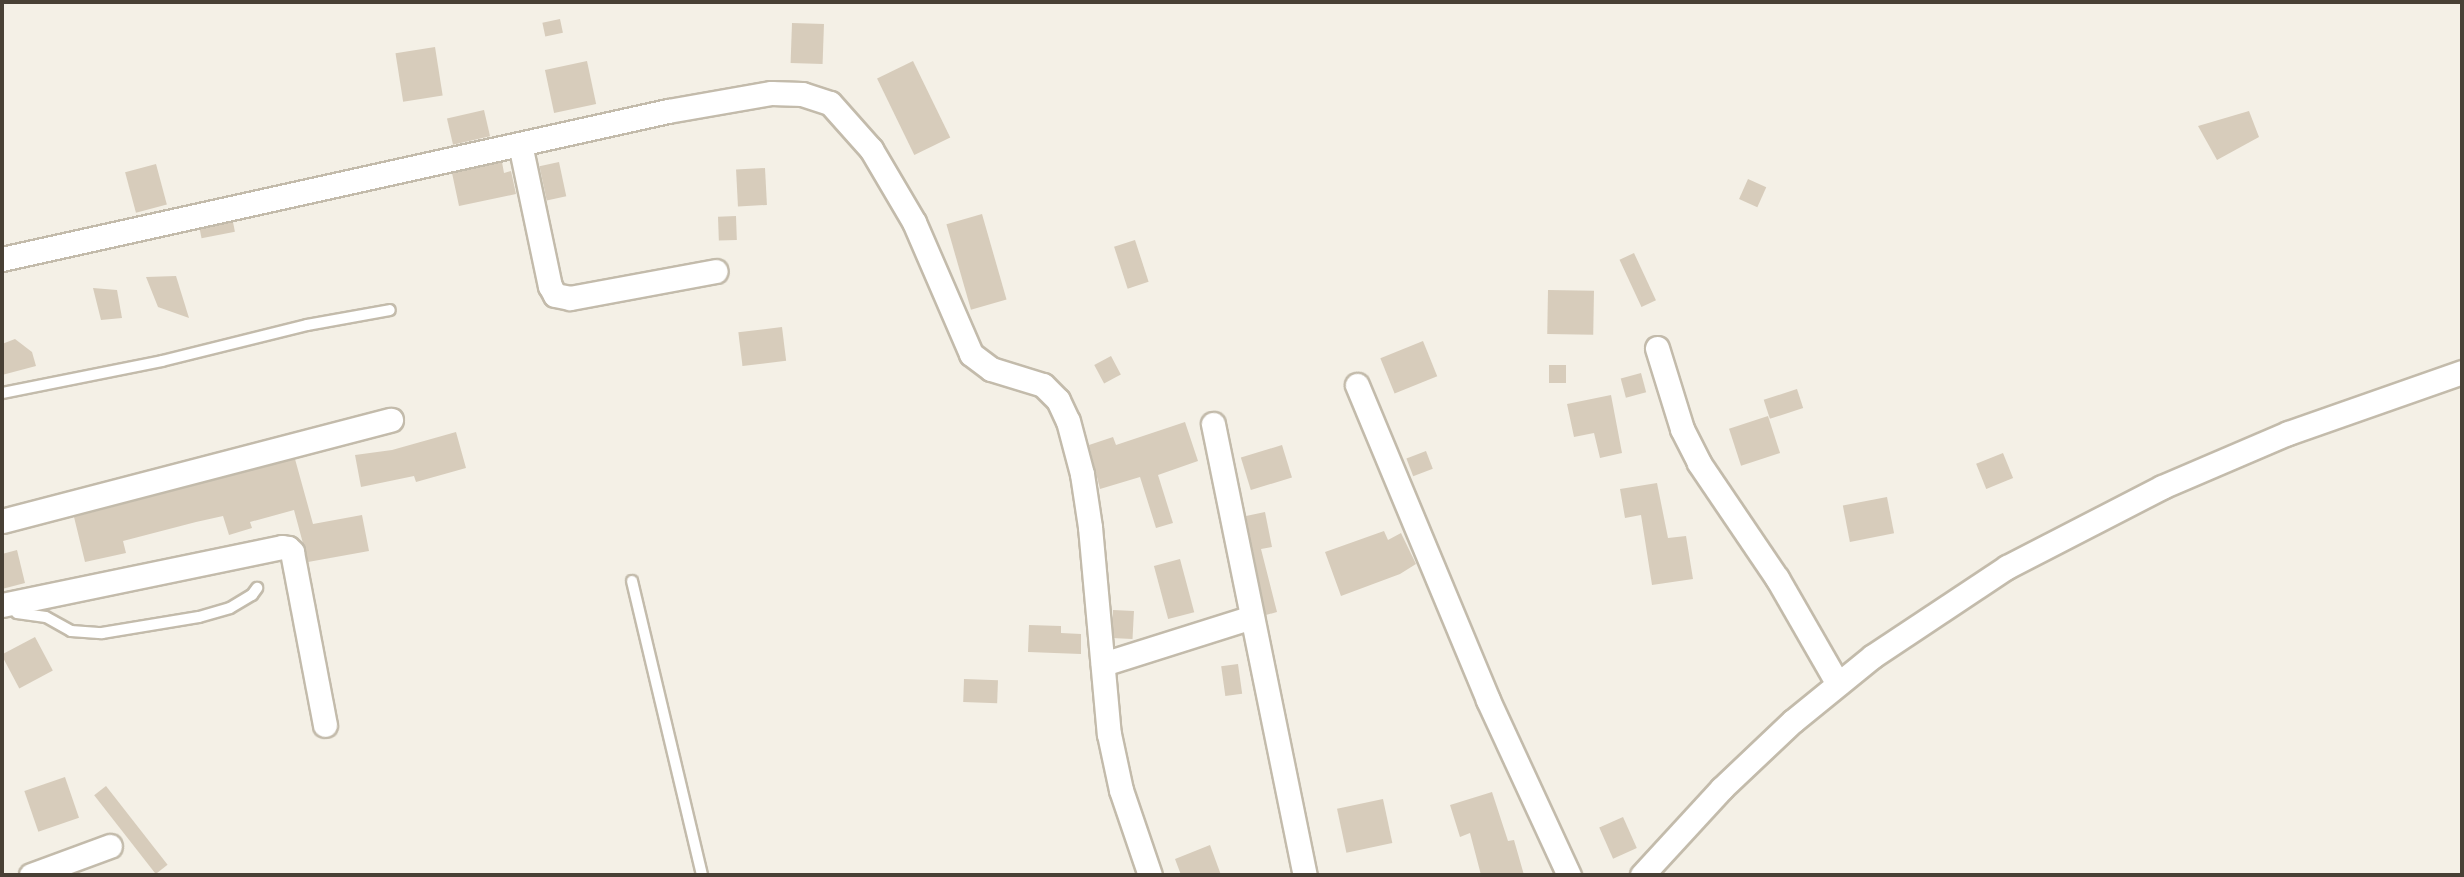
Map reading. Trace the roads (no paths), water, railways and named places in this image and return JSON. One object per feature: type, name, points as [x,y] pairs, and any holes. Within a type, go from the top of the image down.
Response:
[{"type":"street","points":[[2,259],[668,111],[771,93],[803,94],[830,103],[871,149],[914,222],[971,354],[991,369],[1043,385],[1058,400],[1068,421],[1082,474],[1109,734],[1121,790],[1150,875]]},
{"type":"street","points":[[520,144],[550,286],[555,295],[569,298],[716,271]]},
{"type":"street","points":[[1657,348],[1682,429],[1699,463],[1777,578],[1838,684]]},
{"type":"street","points":[[1642,875],[1730,780],[1793,721],[1873,656],[2007,567],[2162,487],[2288,433],[2462,372]]},
{"type":"street","points":[[1357,385],[1488,700],[1569,875]]},
{"type":"street","points":[[2,521],[391,420]]},
{"type":"street","points":[[1213,424],[1305,875]]},
{"type":"street","points":[[5,604],[282,547],[288,548],[292,552],[325,725]]},
{"type":"street","points":[[1103,664],[1252,617]]},
{"type":"street","points":[[31,875],[110,846]]},
{"type":"lane","points":[[2,393],[162,360],[307,325],[390,310]]},
{"type":"lane","points":[[632,581],[702,875]]},
{"type":"lane","points":[[5,604],[17,613],[46,617],[71,631],[102,633],[199,617],[230,608],[252,596],[257,588]]}]
